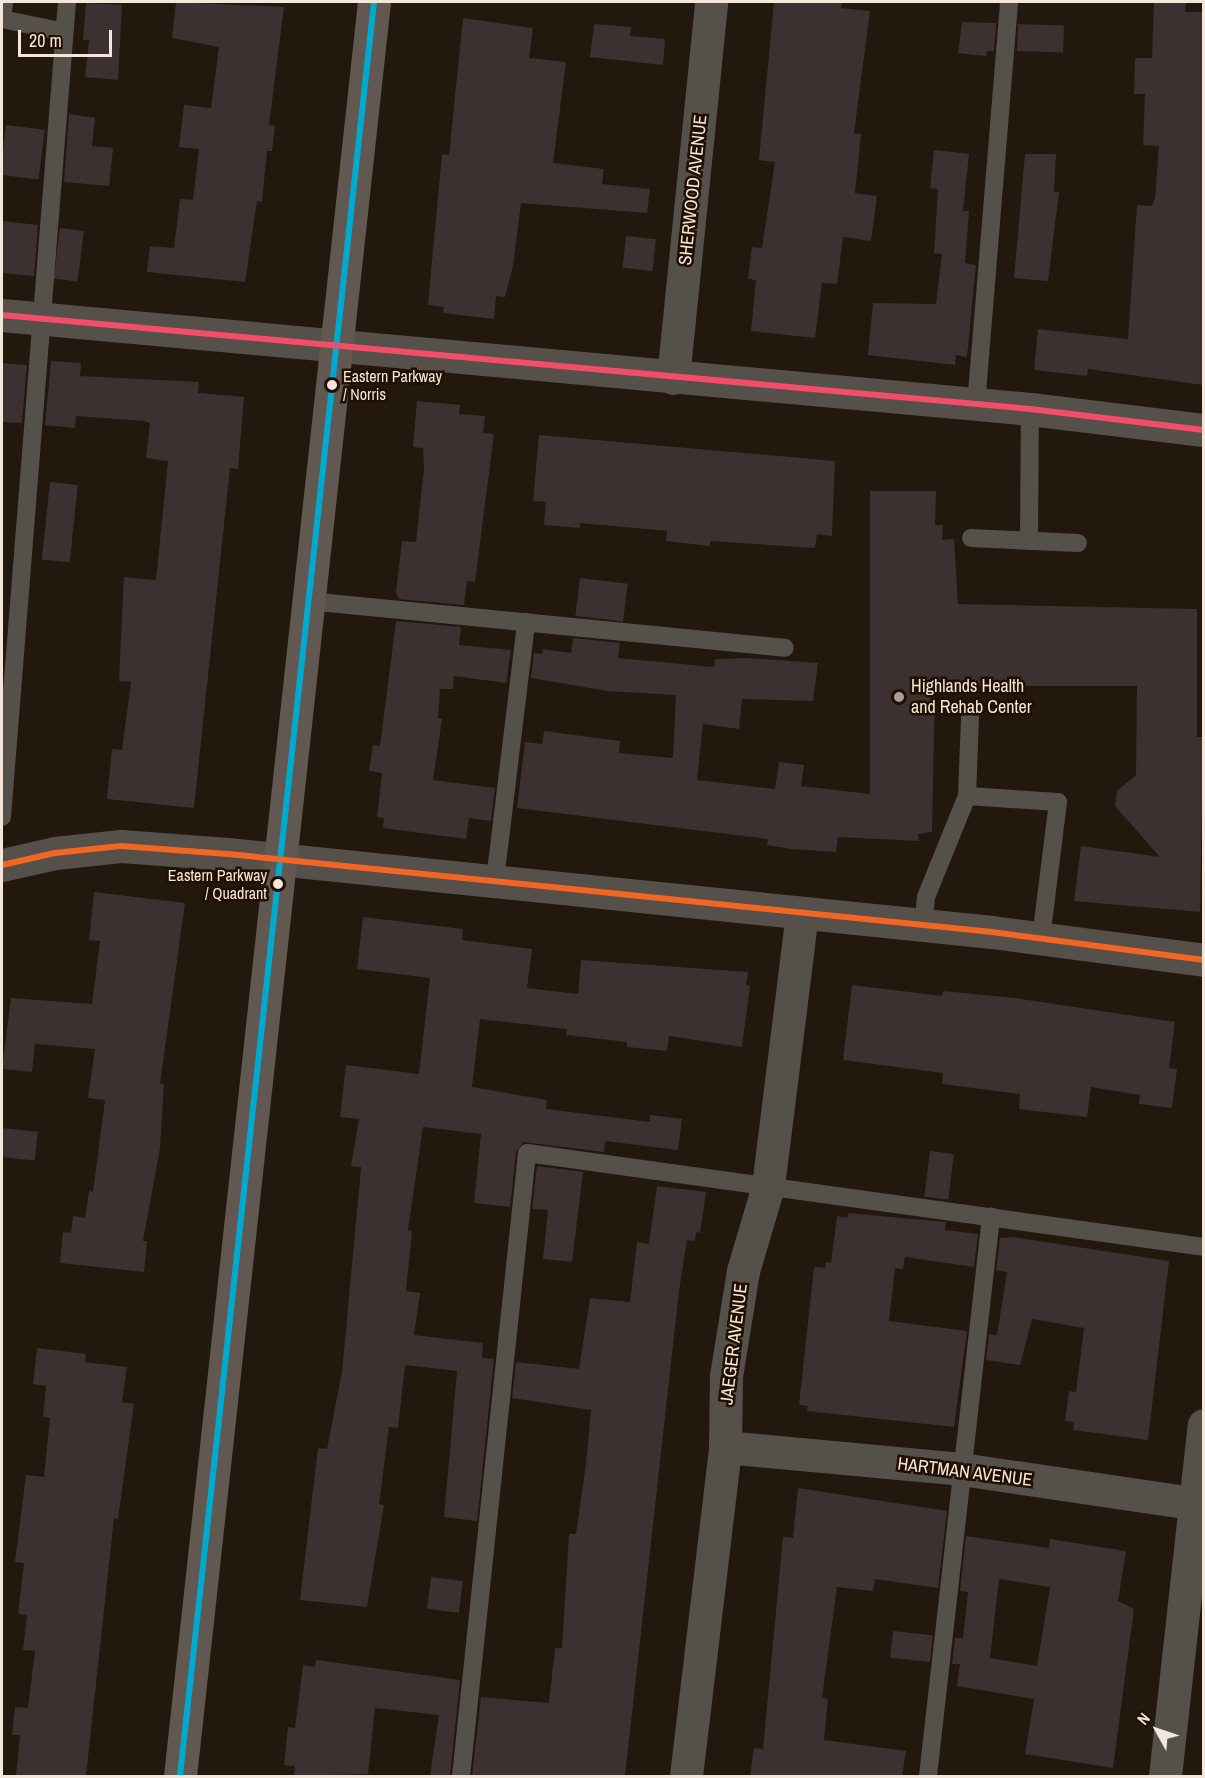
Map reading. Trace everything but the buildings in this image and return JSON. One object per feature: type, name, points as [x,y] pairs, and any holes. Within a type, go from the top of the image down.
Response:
[{"type":"main road","points":[[180,1776],[374,2]]},
{"type":"street","name":"SHERWOOD AVENUE","points":[[673,378],[711,2]]},
{"type":"street","points":[[2,315],[1030,410],[1203,430]]},
{"type":"street","points":[[2,865],[55,853],[121,846],[495,880],[1041,938],[1203,960]]},
{"type":"street","name":"JAEGER AVENUE","points":[[686,1776],[725,1447],[726,1376],[743,1271],[768,1186],[802,914]]},
{"type":"street","points":[[1165,1776],[1199,1504],[1203,1425]]},
{"type":"street","name":"HARTMAN AVENUE","points":[[725,1447],[961,1469],[1199,1504]]},
{"type":"lane","points":[[4,2],[2,19],[64,32]]},
{"type":"lane","points":[[2,817],[67,2]]},
{"type":"lane","points":[[976,405],[1009,2]]},
{"type":"lane","points":[[1029,541],[1030,410]]},
{"type":"lane","points":[[971,538],[1078,543]]},
{"type":"lane","points":[[308,601],[785,648]]},
{"type":"lane","points":[[495,880],[526,622]]},
{"type":"lane","points":[[923,926],[926,897],[967,796],[970,717]]},
{"type":"lane","points":[[967,796],[1058,802],[1041,938]]},
{"type":"lane","points":[[461,1776],[527,1153],[1203,1247]]},
{"type":"lane","points":[[928,1776],[991,1217]]},
{"type":"transit line","points":[[180,1776],[374,2]]},
{"type":"transit line","points":[[2,315],[1030,409],[1204,430]]},
{"type":"transit line","points":[[2,865],[55,853],[121,846],[228,854],[992,932],[1204,960]]},
{"type":"place","name":"Eastern Parkway / Norris","points":[[332,385]]},
{"type":"place","name":"Highlands Health and Rehab Center","points":[[899,697]]},
{"type":"place","name":"Eastern Parkway / Quadrant","points":[[278,884]]}]
